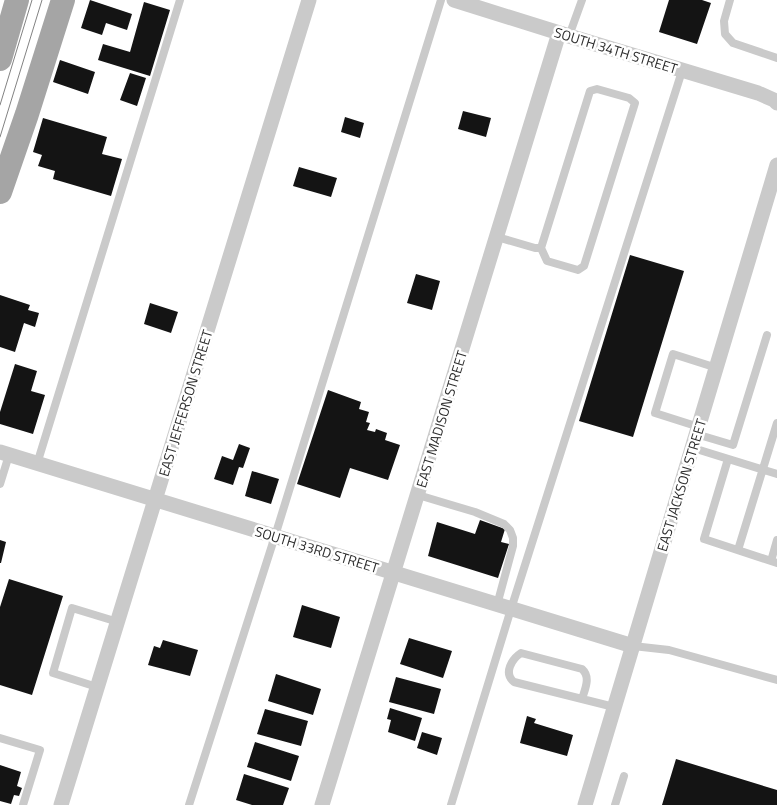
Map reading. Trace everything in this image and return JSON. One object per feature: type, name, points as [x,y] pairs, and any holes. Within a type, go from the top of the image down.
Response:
[{"type":"main road","points":[[0,59],[17,0]]},
{"type":"main road","points":[[0,192],[27,114],[62,0]]},
{"type":"street","name":"EAST JEFFERSON STREET","points":[[61,805],[309,0]]},
{"type":"street","name":"SOUTH 34TH STREET","points":[[454,0],[758,94],[777,103]]},
{"type":"street","name":"EAST MADISON STREET","points":[[322,805],[497,237],[564,35]]},
{"type":"street","name":"EAST JACKSON STREET","points":[[584,805],[777,165]]},
{"type":"street","name":"SOUTH 33RD STREET","points":[[4,454],[633,646]]},
{"type":"lane","points":[[37,464],[180,0]]},
{"type":"lane","points":[[189,805],[275,536],[441,0]]},
{"type":"lane","points":[[564,35],[582,0]]},
{"type":"lane","points":[[730,0],[724,21],[724,34],[732,43],[777,58]]},
{"type":"lane","points":[[451,805],[504,607],[682,71]]},
{"type":"lane","points":[[597,89],[629,98],[635,104],[584,266],[578,270],[547,261],[541,248],[590,91],[597,89]]},
{"type":"lane","points":[[497,237],[541,248]]},
{"type":"lane","points":[[696,436],[732,446],[767,335]]},
{"type":"lane","points":[[716,368],[673,354],[654,413],[696,436],[728,459],[777,474]]},
{"type":"lane","points":[[738,550],[777,423]]},
{"type":"lane","points":[[0,484],[4,454]]},
{"type":"lane","points":[[728,459],[704,539],[774,562],[777,540]]},
{"type":"lane","points":[[418,495],[475,512],[504,524],[510,530],[513,546],[504,607]]},
{"type":"lane","points":[[97,687],[53,673],[72,608],[118,622]]},
{"type":"lane","points":[[633,646],[669,650],[777,680]]},
{"type":"lane","points":[[582,699],[587,676],[582,669],[521,653],[515,657],[511,664],[509,675],[514,682],[582,699],[614,707]]},
{"type":"lane","points":[[0,738],[40,750],[23,805]]},
{"type":"lane","points":[[615,805],[624,776]]},
{"type":"building","points":[[90,0],[132,14],[127,30],[106,23],[102,35],[81,28]]},
{"type":"building","points":[[669,0],[702,0],[711,3],[697,44],[659,32]]},
{"type":"building","points":[[144,2],[170,10],[150,76],[98,60],[103,44],[130,52]]},
{"type":"building","points":[[60,60],[95,72],[88,94],[53,82]]},
{"type":"building","points":[[130,73],[146,78],[137,106],[120,100]]},
{"type":"building","points":[[463,111],[491,118],[486,137],[458,129]]},
{"type":"building","points":[[345,117],[364,123],[360,138],[341,132]]},
{"type":"building","points":[[43,118],[107,137],[102,154],[122,159],[111,196],[53,179],[55,171],[38,166],[42,155],[33,152]]},
{"type":"building","points":[[299,167],[337,178],[331,197],[293,186]]},
{"type":"building","points":[[630,255],[684,271],[633,437],[579,421]]},
{"type":"building","points":[[416,274],[440,281],[432,310],[407,303]]},
{"type":"building","points":[[0,295],[30,305],[28,310],[39,313],[35,327],[24,323],[15,352],[0,347]]},
{"type":"building","points":[[150,303],[178,312],[171,333],[144,324]]},
{"type":"building","points":[[15,364],[37,371],[31,391],[45,395],[33,434],[0,424],[0,412]]},
{"type":"building","points":[[328,390],[361,402],[359,409],[369,412],[366,422],[370,423],[367,430],[375,432],[376,429],[387,433],[385,440],[400,445],[388,480],[350,468],[340,498],[297,484]]},
{"type":"building","points":[[239,444],[250,448],[243,468],[239,467],[233,485],[214,479],[222,456],[233,460]]},
{"type":"building","points":[[252,471],[279,479],[271,504],[245,496]]},
{"type":"building","points":[[480,520],[505,529],[501,542],[509,544],[498,578],[428,556],[437,522],[475,534]]},
{"type":"building","points":[[0,540],[6,542],[1,563],[0,563]]},
{"type":"building","points":[[9,579],[63,596],[32,695],[0,685],[0,607]]},
{"type":"building","points":[[302,605],[340,617],[331,648],[293,637]]},
{"type":"building","points":[[409,638],[452,651],[443,678],[400,664]]},
{"type":"building","points":[[163,640],[198,650],[190,676],[148,665],[154,646],[160,648]]},
{"type":"building","points":[[276,674],[321,689],[313,715],[268,701]]},
{"type":"building","points":[[396,677],[441,689],[434,714],[389,702]]},
{"type":"building","points":[[390,708],[422,718],[415,741],[388,732],[391,720],[387,719]]},
{"type":"building","points":[[265,709],[308,721],[301,746],[257,734]]},
{"type":"building","points":[[527,716],[536,719],[534,723],[573,735],[567,756],[520,743]]},
{"type":"building","points":[[422,732],[442,738],[437,755],[417,748]]},
{"type":"building","points":[[255,742],[299,756],[291,781],[247,767]]},
{"type":"building","points":[[676,759],[777,790],[777,805],[662,805]]},
{"type":"building","points":[[0,765],[21,772],[17,786],[22,788],[19,796],[14,795],[11,804],[0,801]]},
{"type":"building","points":[[244,774],[289,788],[283,805],[252,805],[236,800]]},
{"type":"tram line","points":[[0,105],[32,0]]},
{"type":"tram line","points":[[0,137],[42,0]]}]
